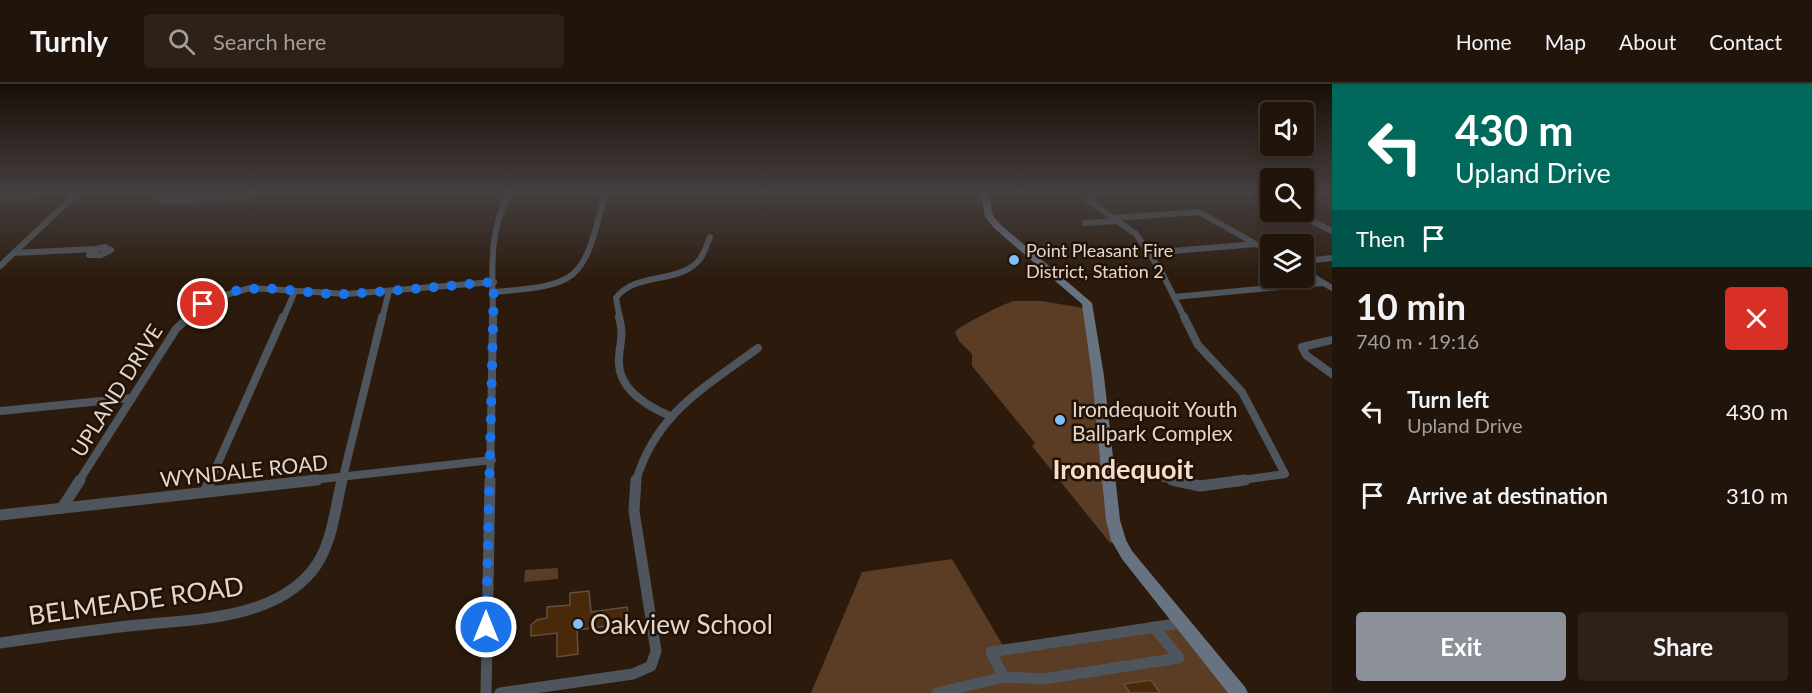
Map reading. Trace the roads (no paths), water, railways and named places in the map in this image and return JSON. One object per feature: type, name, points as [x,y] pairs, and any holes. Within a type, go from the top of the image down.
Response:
[{"type":"street","points":[[0,266],[46,222]]},
{"type":"street","points":[[486,693],[487,540],[492,460],[496,222]]},
{"type":"street","points":[[494,292],[558,286],[572,280],[592,251],[598,222]]},
{"type":"street","points":[[994,222],[1087,303],[1114,524],[1120,543],[1239,693]]},
{"type":"street","points":[[1085,223],[1089,222]]},
{"type":"street","points":[[1107,465],[1200,486],[1285,474],[1242,392],[1200,348],[1149,254],[1136,234],[1119,222]]},
{"type":"street","points":[[1218,222],[1260,246]]},
{"type":"street","points":[[1315,222],[1332,231]]},
{"type":"street","points":[[670,416],[638,397],[623,377],[619,363],[623,339],[616,298],[625,288],[675,274],[694,266],[710,237]]},
{"type":"street","points":[[1149,254],[1257,244]]},
{"type":"street","points":[[14,253],[94,249]]},
{"type":"street","points":[[1314,260],[1332,258]]},
{"type":"street","points":[[1314,277],[1332,288]]},
{"type":"street","name":"UPLAND DRIVE","points":[[62,508],[176,329],[203,304],[217,296],[250,288],[337,294],[494,282]]},
{"type":"street","points":[[1174,297],[1323,283]]},
{"type":"street","points":[[205,492],[295,291]]},
{"type":"street","name":"BELMEADE ROAD","points":[[0,643],[231,613],[276,598],[302,581],[323,555],[389,291]]},
{"type":"street","points":[[1332,340],[1308,343],[1302,347],[1306,355],[1332,374]]},
{"type":"street","points":[[500,693],[640,673],[654,661],[656,651],[634,511],[634,488],[642,455],[670,416],[758,348]]},
{"type":"street","points":[[0,411],[132,399]]},
{"type":"street","name":"WYNDALE ROAD","points":[[0,515],[492,460]]},
{"type":"street","points":[[1004,677],[991,652],[1182,623]]},
{"type":"street","points":[[941,691],[1004,677],[1043,679],[1179,658],[1154,627]]},
{"type":"place","name":"Point Pleasant Fire District, Station 2","points":[[1014,260]]},
{"type":"place","name":"Irondequoit Youth Ballpark Complex","points":[[1060,420]]},
{"type":"place","name":"Oakview School","points":[[578,624]]},
{"type":"district","name":"Irondequoit","points":[[1123,468]]}]
